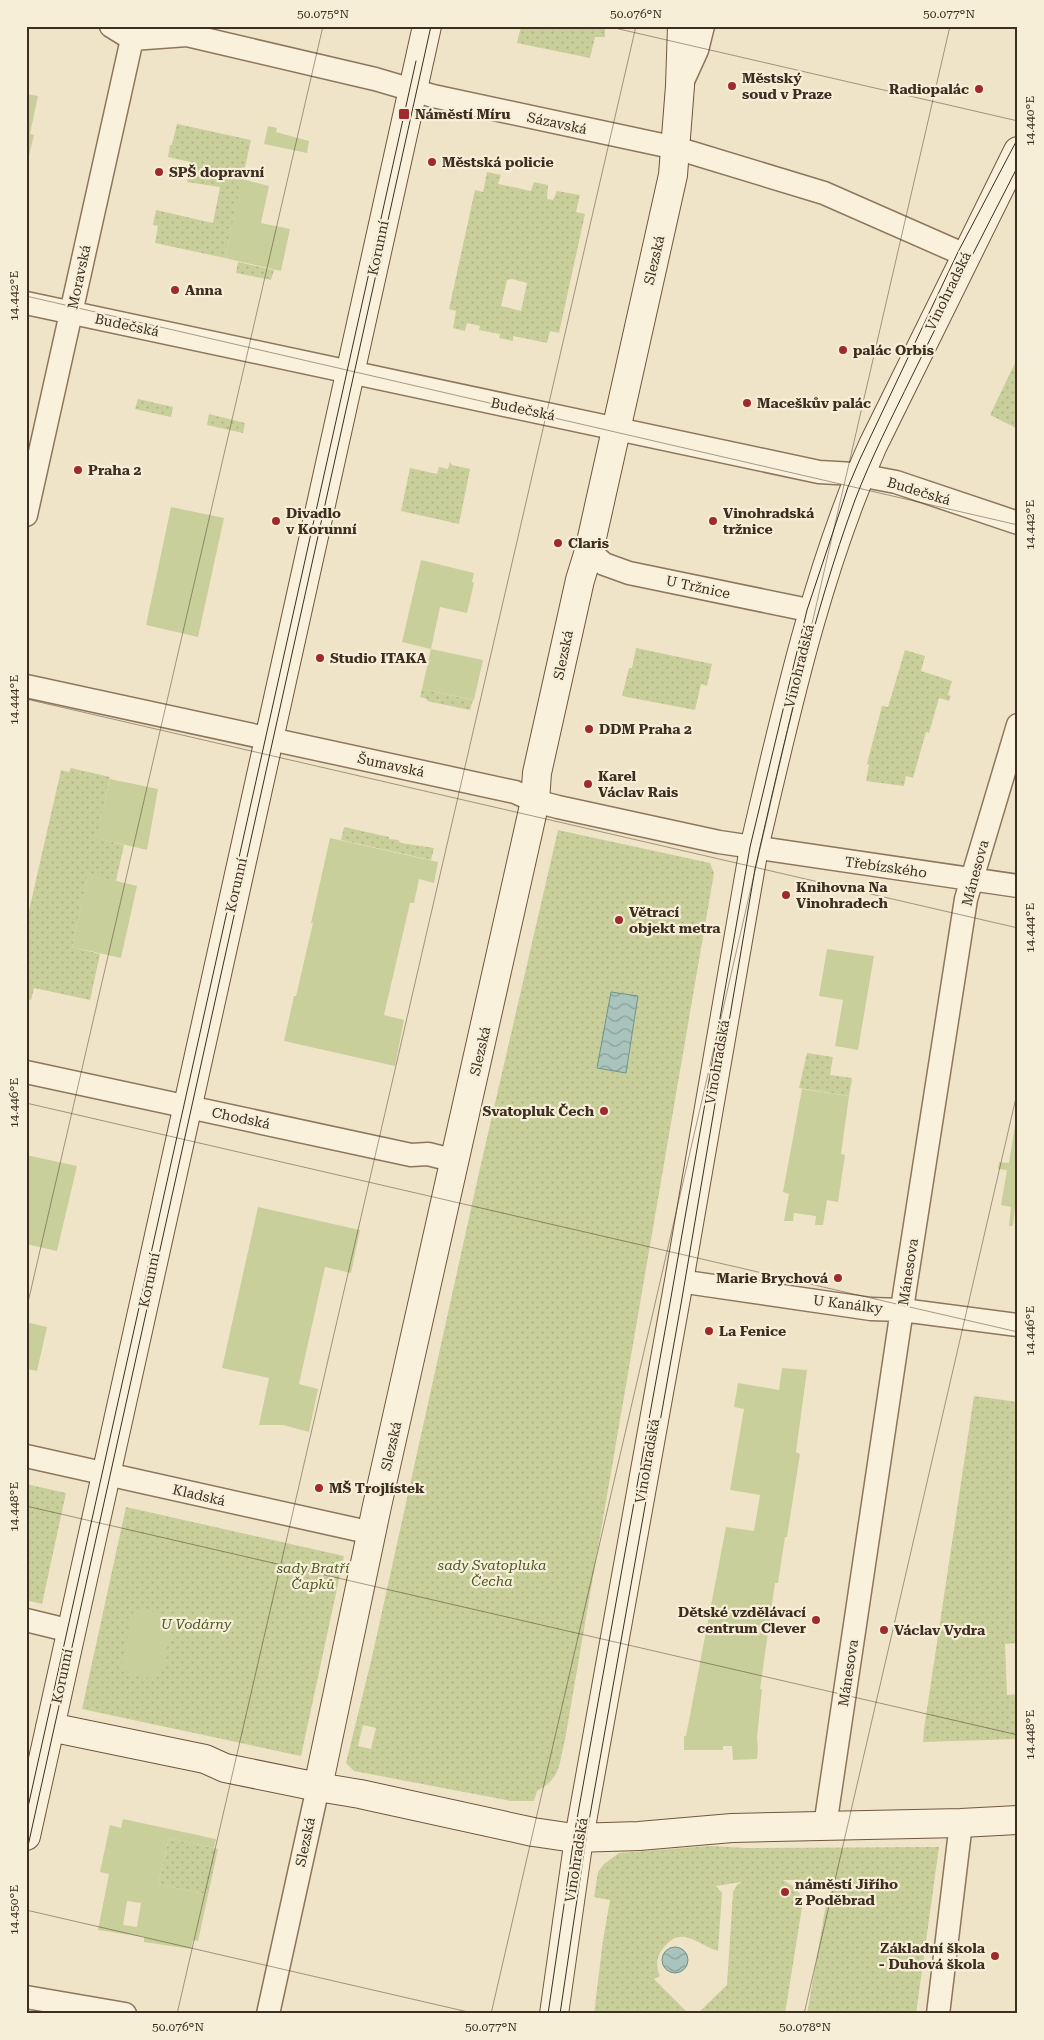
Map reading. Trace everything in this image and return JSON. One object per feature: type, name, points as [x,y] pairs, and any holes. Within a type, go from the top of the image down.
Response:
[{"type":"street","points":[[110,26],[132,39]]},
{"type":"street","name":"Korunní","points":[[26,1836],[248,833],[261,736],[328,470],[427,26]]},
{"type":"street","name":"Slezská","points":[[268,2014],[372,1533],[536,801],[537,773],[673,175],[680,86],[682,26]]},
{"type":"street","name":"Slezská","points":[[680,86],[697,50],[703,26]]},
{"type":"street","name":"Sázavská","points":[[132,39],[187,35],[375,79],[412,91],[676,148],[824,192],[965,255]]},
{"type":"street","name":"Moravská","points":[[26,515],[132,39]]},
{"type":"street","name":"Vinohradská","points":[[554,2014],[579,1838],[680,1281],[754,848],[813,611],[849,500],[860,475],[965,255],[1018,152]]},
{"type":"street","name":"Budečská","points":[[26,303],[819,472],[860,475],[896,482],[1018,523]]},
{"type":"street","name":"U Tržnice","points":[[589,551],[604,564],[630,573],[813,611]]},
{"type":"street","name":"Šumavská","points":[[26,686],[514,792],[536,801],[719,842],[754,848]]},
{"type":"street","name":"Mánesova","points":[[825,1826],[966,899],[1018,725]]},
{"type":"street","name":"Třebízského","points":[[754,848],[1018,886]]},
{"type":"street","name":"Chodská","points":[[26,1072],[411,1156],[428,1154],[456,1161]]},
{"type":"street","name":"U Kanálky","points":[[680,1281],[870,1309],[902,1310],[1018,1325]]},
{"type":"street","name":"Kladská","points":[[26,1456],[372,1533]]},
{"type":"street","points":[[26,1620],[72,1631]]},
{"type":"street","points":[[50,1727],[205,1759],[226,1768],[360,1794],[532,1832],[579,1838],[639,1836],[732,1828],[1018,1820]]},
{"type":"street","name":"Korunní","points":[[26,1758],[28,1751],[50,1727]]},
{"type":"street","points":[[938,2014],[961,1823]]},
{"type":"street","points":[[26,1997],[124,2014]]},
{"type":"green space","points":[[521,26],[605,26],[605,37],[595,37],[590,58],[517,43]]},
{"type":"green space","points":[[26,94],[38,96],[30,134],[34,135],[26,168]]},
{"type":"green space","points":[[177,124],[251,140],[225,258],[155,243],[158,226],[153,225],[156,210],[213,223],[220,187],[187,182],[190,162],[168,157]]},
{"type":"green space","points":[[268,126],[277,128],[276,132],[309,141],[307,153],[264,144]]},
{"type":"green space","points":[[487,172],[501,175],[498,184],[531,191],[534,182],[548,185],[547,199],[553,200],[557,191],[580,195],[576,212],[585,214],[559,333],[550,331],[547,343],[513,336],[513,341],[499,338],[500,334],[479,330],[480,326],[467,323],[465,331],[453,328],[456,311],[449,309],[475,190],[483,192]],"holes":[[[512,279],[527,283],[521,311],[501,306],[507,280]]]},
{"type":"green space","points":[[242,179],[269,186],[261,223],[290,229],[281,271],[225,258]]},
{"type":"green space","points":[[238,262],[274,270],[271,280],[236,273]]},
{"type":"green space","points":[[1015,363],[1018,364],[1018,429],[990,415]]},
{"type":"green space","points":[[138,399],[173,407],[171,417],[135,409]]},
{"type":"green space","points":[[209,414],[245,423],[243,433],[207,425]]},
{"type":"green space","points":[[450,462],[452,465],[470,469],[459,524],[401,511],[410,468],[437,474],[439,467],[448,469]]},
{"type":"green space","points":[[171,507],[224,518],[198,637],[146,625]]},
{"type":"green space","points":[[421,560],[474,573],[472,582],[474,583],[467,613],[440,607],[431,649],[402,642]]},
{"type":"green space","points":[[636,648],[712,664],[707,686],[701,684],[695,710],[622,696],[629,668],[632,668]]},
{"type":"green space","points":[[431,649],[483,660],[474,700],[422,689]]},
{"type":"green space","points":[[905,650],[925,656],[921,671],[952,681],[948,695],[951,696],[949,701],[939,698],[929,733],[926,732],[913,778],[906,776],[904,786],[866,781],[869,765],[867,764],[882,706],[888,707]]},
{"type":"green space","points":[[422,689],[473,700],[470,710],[427,701],[427,699],[420,697]]},
{"type":"green space","points":[[71,768],[110,777],[97,838],[124,845],[116,881],[88,875],[72,947],[100,954],[90,1000],[34,988],[31,1000],[26,999],[26,924],[61,770],[69,772]]},
{"type":"green space","points":[[110,779],[158,789],[147,850],[96,838]]},
{"type":"green space","points":[[344,827],[389,837],[389,839],[398,840],[401,843],[434,848],[431,860],[341,840]]},
{"type":"green space","name":"sady Svatopluka Čecha","points":[[558,830],[710,863],[714,873],[565,1740],[555,1776],[537,1791],[534,1801],[511,1801],[354,1771],[346,1763],[372,1657],[478,1177]],"holes":[[[611,992],[638,996],[626,1073],[598,1068]],[[363,1725],[376,1728],[371,1749],[358,1746]]]},
{"type":"green space","points":[[330,838],[438,862],[434,883],[419,879],[414,903],[410,903],[384,1015],[404,1020],[395,1066],[284,1041],[313,923],[311,923]]},
{"type":"green space","points":[[88,874],[137,886],[121,958],[72,947]]},
{"type":"green space","points":[[827,949],[874,956],[858,1050],[835,1046],[843,1000],[819,996]]},
{"type":"green space","points":[[807,1053],[833,1057],[830,1075],[852,1078],[849,1096],[799,1088]]},
{"type":"green space","points":[[802,1089],[849,1096],[841,1154],[845,1155],[838,1202],[827,1200],[823,1225],[815,1225],[816,1216],[794,1213],[793,1221],[784,1221],[789,1194],[783,1192]]},
{"type":"green space","points":[[1018,1106],[1018,1208],[1015,1208],[1013,1226],[1009,1226],[1011,1207],[1001,1205],[1007,1170],[998,1169],[999,1162],[1009,1163]]},
{"type":"green space","points":[[26,1155],[77,1166],[57,1251],[26,1244]]},
{"type":"green space","points":[[258,1207],[360,1230],[351,1273],[325,1267],[299,1384],[318,1389],[309,1432],[283,1425],[259,1425],[269,1378],[222,1368]]},
{"type":"green space","points":[[26,1322],[47,1327],[37,1371],[26,1369]]},
{"type":"green space","points":[[782,1368],[807,1370],[796,1452],[800,1454],[787,1537],[785,1537],[778,1583],[775,1583],[760,1689],[762,1689],[757,1759],[733,1760],[732,1746],[723,1746],[723,1750],[684,1750],[684,1736],[686,1736],[726,1527],[754,1531],[760,1495],[730,1490],[744,1409],[734,1407],[738,1383],[779,1390]]},
{"type":"green space","points":[[974,1396],[1018,1402],[1018,1643],[1005,1644],[1007,1695],[1018,1694],[1018,1739],[923,1742],[924,1729]]},
{"type":"green space","points":[[26,1484],[66,1493],[42,1604],[26,1600]]},
{"type":"green space","name":"U Vodárny","points":[[126,1507],[344,1556],[301,1756],[82,1709]]},
{"type":"green space","points":[[139,1609],[169,1615],[173,1622],[161,1675],[154,1679],[125,1673],[121,1667],[133,1612]]},
{"type":"green space","points":[[123,1819],[216,1839],[214,1848],[169,1838],[158,1884],[208,1895],[198,1941],[193,1940],[191,1949],[144,1942],[144,1937],[98,1930],[109,1874],[100,1872],[110,1825],[121,1828]],"holes":[[[127,1901],[141,1903],[137,1927],[123,1925]]]},
{"type":"green space","points":[[169,1838],[218,1849],[208,1895],[158,1884]]},
{"type":"green space","points":[[710,1846],[747,1848],[939,1847],[916,2014],[807,2014],[826,1904],[832,1886],[841,1880],[783,1880],[798,1891],[803,1901],[785,2014],[697,2014],[727,1985],[733,1892],[737,1885],[742,1882],[716,1886],[722,1893],[718,1951],[683,1937],[669,1942],[659,1956],[657,1966],[660,1976],[654,1979],[689,2014],[594,2014],[610,1900],[594,1897],[598,1872],[604,1864],[619,1853]]},
{"type":"water","points":[[611,992],[638,996],[626,1073],[597,1068]]},
{"type":"water","points":[[675,1947],[684,1951],[688,1960],[684,1969],[675,1973],[666,1969],[662,1960],[666,1951]]},
{"type":"tram line","points":[[26,1855],[431,26]]},
{"type":"tram line","points":[[26,1816],[416,61]]},
{"type":"tram line","points":[[548,2014],[575,1830],[750,847],[807,610],[848,487],[860,459],[958,252],[1018,138]]},
{"type":"tram line","points":[[560,2014],[587,1832],[681,1304],[755,869],[788,729],[825,590],[861,484],[964,271],[1018,166]]},
{"type":"place","name":"Městský soud v Praze","points":[[732,86]]},
{"type":"place","name":"Radiopalác","points":[[979,89]]},
{"type":"place","name":"Náměstí Míru","points":[[404,114]]},
{"type":"place","name":"Městská policie","points":[[432,162]]},
{"type":"place","name":"SPŠ dopravní","points":[[159,172]]},
{"type":"place","name":"Anna","points":[[175,290]]},
{"type":"place","name":"palác Orbis","points":[[843,350]]},
{"type":"place","name":"Maceškův palác","points":[[747,403]]},
{"type":"place","name":"Praha 2","points":[[78,470]]},
{"type":"place","name":"Divadlo v Korunní","points":[[276,521]]},
{"type":"place","name":"Vinohradská tržnice","points":[[713,521]]},
{"type":"place","name":"Claris","points":[[558,543]]},
{"type":"place","name":"Studio ITAKA","points":[[320,658]]},
{"type":"place","name":"DDM Praha 2","points":[[589,729]]},
{"type":"place","name":"Karel Václav Rais","points":[[588,784]]},
{"type":"place","name":"Knihovna Na Vinohradech","points":[[786,895]]},
{"type":"place","name":"Větrací objekt metra","points":[[619,920]]},
{"type":"place","name":"Svatopluk Čech","points":[[604,1111]]},
{"type":"place","name":"Marie Brychová","points":[[838,1278]]},
{"type":"place","name":"La Fenice","points":[[709,1331]]},
{"type":"place","name":"MŠ Trojlístek","points":[[319,1488]]},
{"type":"place","name":"Dětské vzdělávací centrum Clever","points":[[816,1620]]},
{"type":"place","name":"Václav Vydra","points":[[884,1630]]},
{"type":"place","name":"náměstí Jiřího z Poděbrad","points":[[785,1892]]},
{"type":"place","name":"Základní škola - Duhová škola","points":[[995,1956]]},
{"type":"park label","name":"sady Bratří Čapků","points":[[313,1576]]}]
